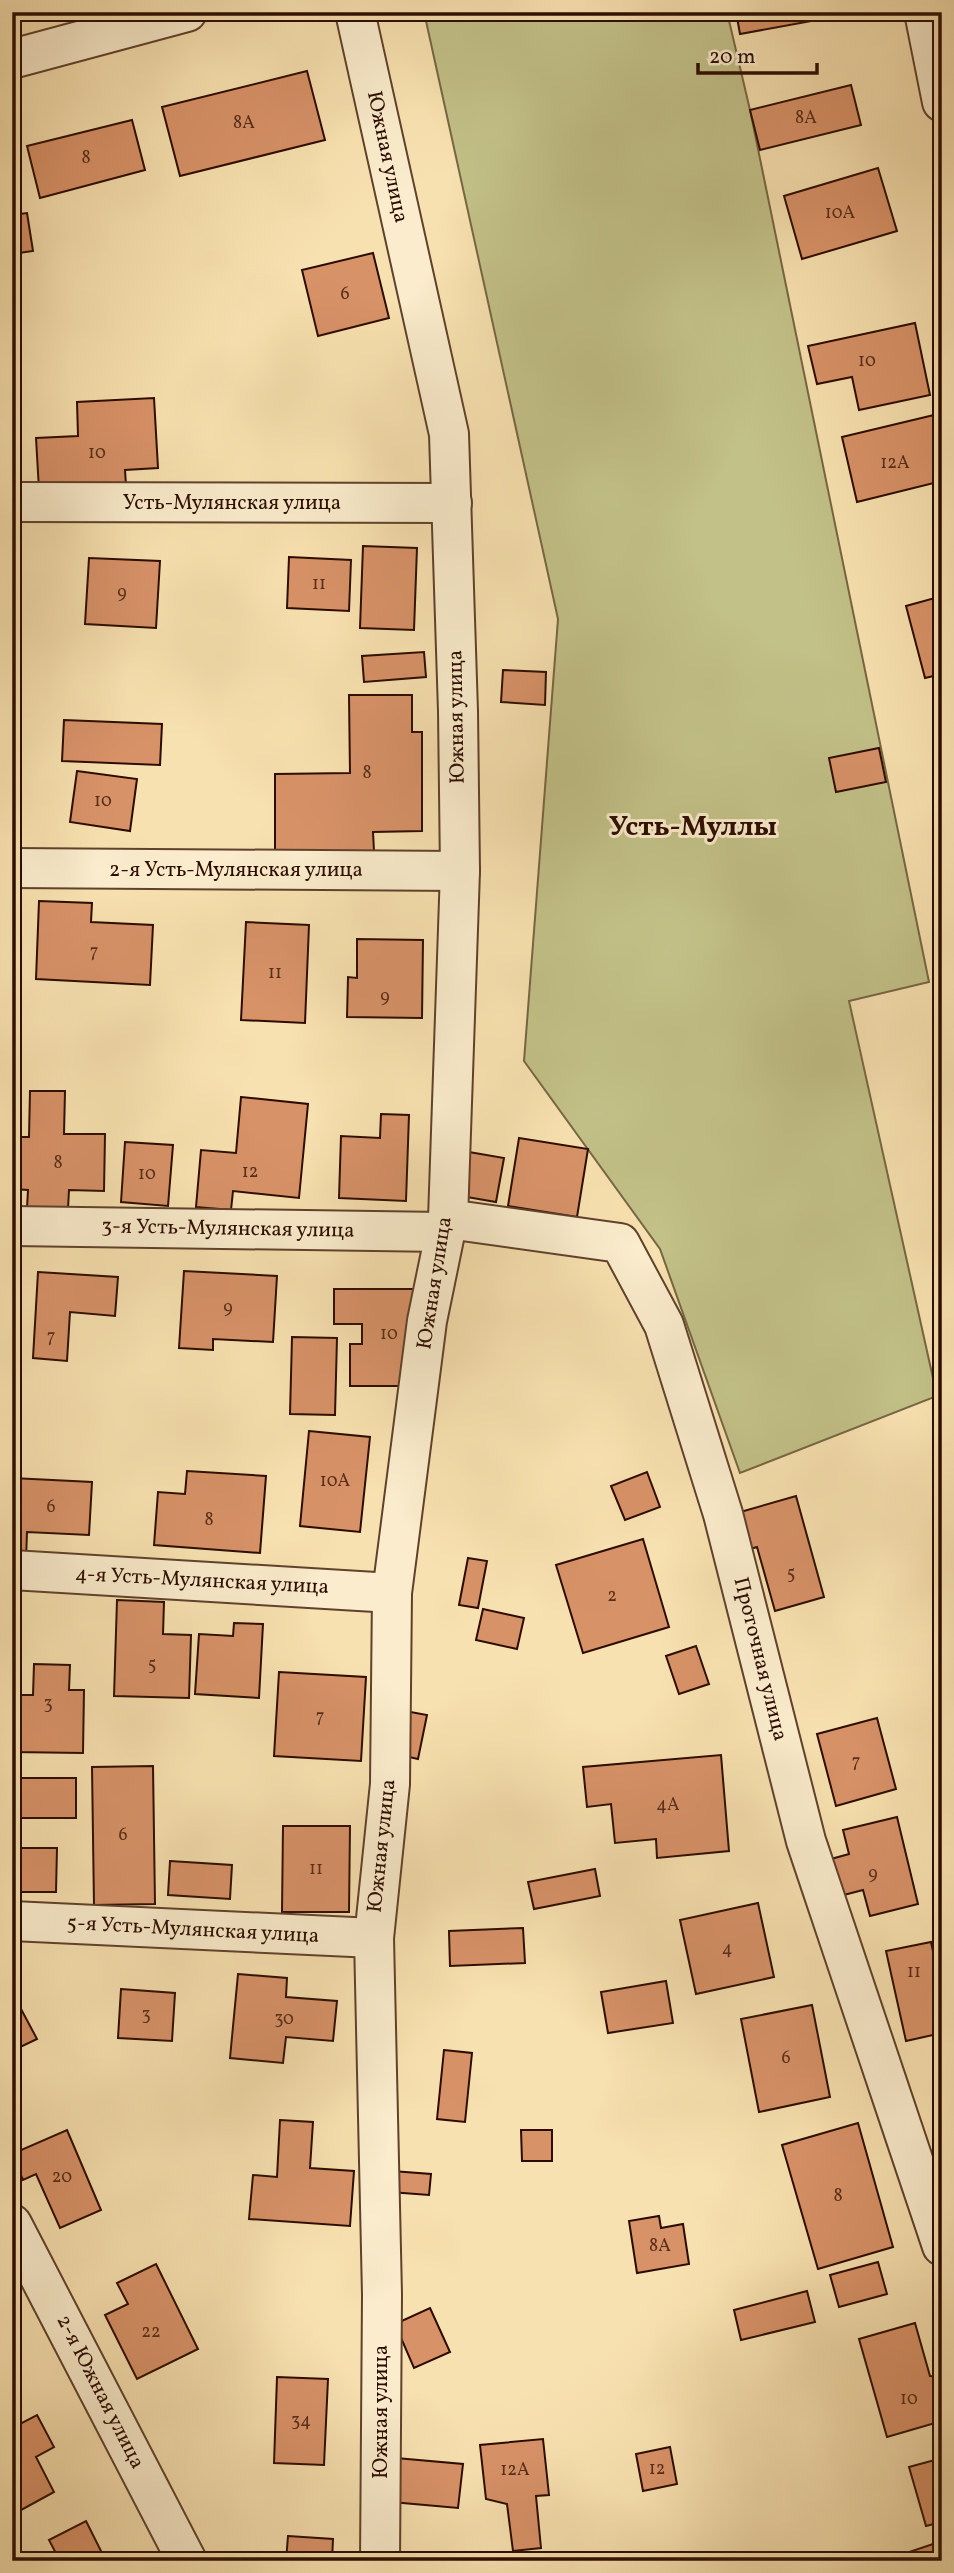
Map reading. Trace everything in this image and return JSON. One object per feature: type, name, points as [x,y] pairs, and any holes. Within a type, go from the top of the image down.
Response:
[{"type":"street","points":[[12,58],[187,12]]},
{"type":"street","name":"Южная улица","points":[[355,12],[449,434],[460,871],[446,1225],[427,1321],[393,1593],[390,1784],[374,1938],[382,2295],[380,2561]]},
{"type":"street","points":[[924,12],[942,102]]},
{"type":"street","name":"Усть-Мулянская улица","points":[[12,502],[452,503]]},
{"type":"street","name":"2-я Усть-Мулянская улица","points":[[12,868],[460,871]]},
{"type":"street","name":"3-я Усть-Мулянская улица","points":[[12,1226],[446,1225]]},
{"type":"street","name":"Проточная улица","points":[[446,1225],[620,1243],[664,1325],[723,1514],[806,1841],[942,2246]]},
{"type":"street","name":"4-я Усть-Мулянская улица","points":[[12,1570],[393,1593]]},
{"type":"street","name":"5-я Усть-Мулянская улица","points":[[12,1921],[374,1938]]},
{"type":"street","name":"2-я Южная улица","points":[[12,2224],[187,2561]]},
{"type":"shaded area","points":[[424,12],[727,12],[750,110],[929,982],[849,1001],[937,1396],[740,1473],[660,1249],[524,1061],[558,619]]},
{"type":"building","points":[[736,12],[838,12],[839,16],[740,34]]},
{"type":"building","points":[[307,71],[325,140],[180,176],[162,107]]},
{"type":"building","points":[[851,85],[861,125],[760,150],[750,110]]},
{"type":"building","points":[[132,120],[145,170],[40,198],[27,146]]},
{"type":"building","points":[[878,168],[897,231],[802,259],[784,196]]},
{"type":"building","points":[[27,213],[33,251],[12,254],[12,215]]},
{"type":"building","points":[[373,253],[389,318],[318,336],[302,270]]},
{"type":"building","points":[[12,258],[20,311],[12,312]]},
{"type":"building","points":[[915,323],[930,395],[859,410],[852,377],[817,384],[808,346]]},
{"type":"building","points":[[154,398],[158,468],[125,470],[126,485],[39,490],[36,438],[78,436],[77,402]]},
{"type":"building","points":[[934,415],[942,445],[942,481],[857,502],[842,437]]},
{"type":"building","points":[[363,546],[417,548],[414,630],[360,628]]},
{"type":"building","points":[[289,557],[351,560],[349,611],[287,608]]},
{"type":"building","points":[[89,558],[160,561],[156,628],[85,624]]},
{"type":"building","points":[[942,596],[942,674],[925,678],[906,606]]},
{"type":"building","points":[[424,652],[426,677],[364,682],[362,656]]},
{"type":"building","points":[[503,670],[546,672],[545,705],[501,702]]},
{"type":"building","points":[[349,695],[412,695],[412,732],[422,732],[422,831],[373,832],[374,851],[275,851],[275,774],[350,773]]},
{"type":"building","points":[[64,720],[162,724],[160,765],[62,761]]},
{"type":"building","points":[[879,748],[886,782],[836,792],[829,758]]},
{"type":"building","points":[[77,771],[137,779],[130,831],[70,822]]},
{"type":"building","points":[[39,901],[92,903],[91,922],[153,925],[150,985],[36,979]]},
{"type":"building","points":[[246,922],[309,925],[305,1023],[241,1020]]},
{"type":"building","points":[[357,939],[423,940],[422,1018],[347,1017],[348,977],[357,978]]},
{"type":"building","points":[[942,1014],[942,1058],[935,1015]]},
{"type":"building","points":[[30,1091],[65,1091],[64,1134],[105,1134],[104,1191],[69,1190],[68,1209],[27,1208],[28,1190],[12,1189],[12,1137],[29,1137]]},
{"type":"building","points":[[241,1097],[308,1104],[299,1198],[233,1191],[231,1210],[196,1207],[201,1150],[236,1153]]},
{"type":"building","points":[[381,1114],[409,1115],[406,1201],[339,1198],[341,1136],[380,1138]]},
{"type":"building","points":[[519,1138],[588,1149],[577,1217],[508,1206]]},
{"type":"building","points":[[125,1142],[173,1145],[168,1206],[121,1202]]},
{"type":"building","points":[[469,1152],[504,1158],[496,1202],[461,1196]]},
{"type":"building","points":[[184,1271],[277,1276],[273,1342],[213,1339],[213,1350],[179,1348]]},
{"type":"building","points":[[38,1272],[118,1277],[115,1316],[70,1312],[67,1361],[33,1358]]},
{"type":"building","points":[[334,1289],[415,1289],[415,1386],[350,1386],[350,1344],[362,1344],[362,1324],[334,1324]]},
{"type":"building","points":[[292,1337],[337,1338],[335,1415],[290,1414]]},
{"type":"building","points":[[309,1431],[370,1437],[360,1532],[300,1526]]},
{"type":"building","points":[[187,1471],[266,1476],[260,1553],[154,1545],[158,1492],[185,1494]]},
{"type":"building","points":[[647,1472],[660,1507],[625,1520],[611,1486]]},
{"type":"building","points":[[12,1478],[92,1482],[89,1535],[27,1532],[26,1560],[12,1560]]},
{"type":"building","points":[[796,1496],[824,1597],[775,1611],[757,1547],[740,1552],[730,1515]]},
{"type":"building","points":[[643,1539],[669,1627],[583,1653],[556,1565]]},
{"type":"building","points":[[468,1558],[487,1561],[478,1608],[459,1605]]},
{"type":"building","points":[[117,1600],[164,1602],[163,1634],[191,1635],[189,1698],[114,1696]]},
{"type":"building","points":[[483,1609],[524,1618],[517,1649],[476,1640]]},
{"type":"building","points":[[234,1623],[263,1624],[259,1698],[195,1694],[199,1634],[233,1636]]},
{"type":"building","points":[[696,1646],[709,1684],[679,1694],[666,1656]]},
{"type":"building","points":[[34,1664],[70,1665],[69,1690],[84,1690],[83,1753],[12,1752],[13,1695],[33,1695]]},
{"type":"building","points":[[279,1672],[366,1677],[361,1761],[274,1756]]},
{"type":"building","points":[[405,1711],[427,1715],[418,1759],[396,1754]]},
{"type":"building","points":[[877,1718],[896,1789],[836,1806],[817,1734]]},
{"type":"building","points":[[721,1755],[729,1851],[657,1858],[656,1839],[615,1843],[611,1804],[587,1807],[583,1767]]},
{"type":"building","points":[[153,1766],[155,1904],[94,1905],[92,1767]]},
{"type":"building","points":[[12,1778],[76,1778],[76,1818],[12,1818]]},
{"type":"building","points":[[897,1817],[918,1904],[870,1916],[863,1890],[840,1896],[831,1859],[849,1854],[843,1830]]},
{"type":"building","points":[[283,1826],[350,1826],[349,1912],[282,1912]]},
{"type":"building","points":[[12,1848],[57,1848],[56,1892],[12,1892]]},
{"type":"building","points":[[170,1861],[232,1865],[230,1899],[168,1895]]},
{"type":"building","points":[[595,1869],[600,1896],[534,1909],[528,1882]]},
{"type":"building","points":[[758,1903],[774,1977],[696,1994],[680,1920]]},
{"type":"building","points":[[523,1928],[525,1963],[450,1966],[449,1931]]},
{"type":"building","points":[[931,1942],[942,1993],[942,2033],[906,2041],[886,1951]]},
{"type":"building","points":[[238,1974],[287,1978],[286,1997],[337,2001],[333,2041],[286,2037],[283,2063],[230,2058]]},
{"type":"building","points":[[666,1981],[673,2023],[608,2033],[601,1992]]},
{"type":"building","points":[[121,1989],[175,1993],[172,2041],[118,2038]]},
{"type":"building","points":[[12,1992],[37,2039],[12,2051]]},
{"type":"building","points":[[812,2005],[830,2097],[759,2112],[741,2019]]},
{"type":"building","points":[[444,2050],[472,2053],[465,2122],[437,2119]]},
{"type":"building","points":[[280,2120],[313,2122],[310,2168],[354,2171],[350,2226],[249,2219],[253,2175],[277,2177]]},
{"type":"building","points":[[858,2123],[893,2247],[818,2269],[782,2145]]},
{"type":"building","points":[[67,2130],[101,2210],[60,2228],[36,2174],[23,2180],[12,2154]]},
{"type":"building","points":[[521,2130],[552,2130],[552,2161],[522,2161]]},
{"type":"building","points":[[392,2171],[431,2174],[429,2195],[390,2192]]},
{"type":"building","points":[[659,2216],[661,2228],[683,2224],[689,2264],[637,2273],[629,2221]]},
{"type":"building","points":[[878,2262],[887,2294],[839,2307],[830,2275]]},
{"type":"building","points":[[156,2264],[198,2349],[137,2379],[105,2315],[128,2304],[117,2283]]},
{"type":"building","points":[[807,2291],[815,2322],[741,2340],[734,2310]]},
{"type":"building","points":[[430,2308],[450,2352],[414,2368],[395,2324]]},
{"type":"building","points":[[915,2323],[930,2376],[942,2377],[942,2421],[887,2437],[859,2339]]},
{"type":"building","points":[[277,2377],[328,2379],[324,2465],[274,2463]]},
{"type":"building","points":[[37,2415],[54,2447],[36,2457],[54,2492],[12,2515],[12,2428]]},
{"type":"building","points":[[543,2439],[549,2495],[536,2496],[541,2548],[513,2551],[507,2504],[486,2499],[480,2445]]},
{"type":"building","points":[[670,2447],[677,2484],[643,2491],[636,2454]]},
{"type":"building","points":[[396,2458],[463,2464],[458,2508],[392,2502]]},
{"type":"building","points":[[942,2458],[942,2522],[926,2526],[909,2467]]},
{"type":"building","points":[[86,2521],[106,2561],[60,2561],[49,2540]]},
{"type":"building","points":[[288,2536],[333,2539],[332,2561],[286,2561]]},
{"type":"building","points":[[936,2543],[942,2561],[896,2561],[894,2557]]},
{"type":"district","name":"Усть-Муллы","points":[[693,827]]}]
